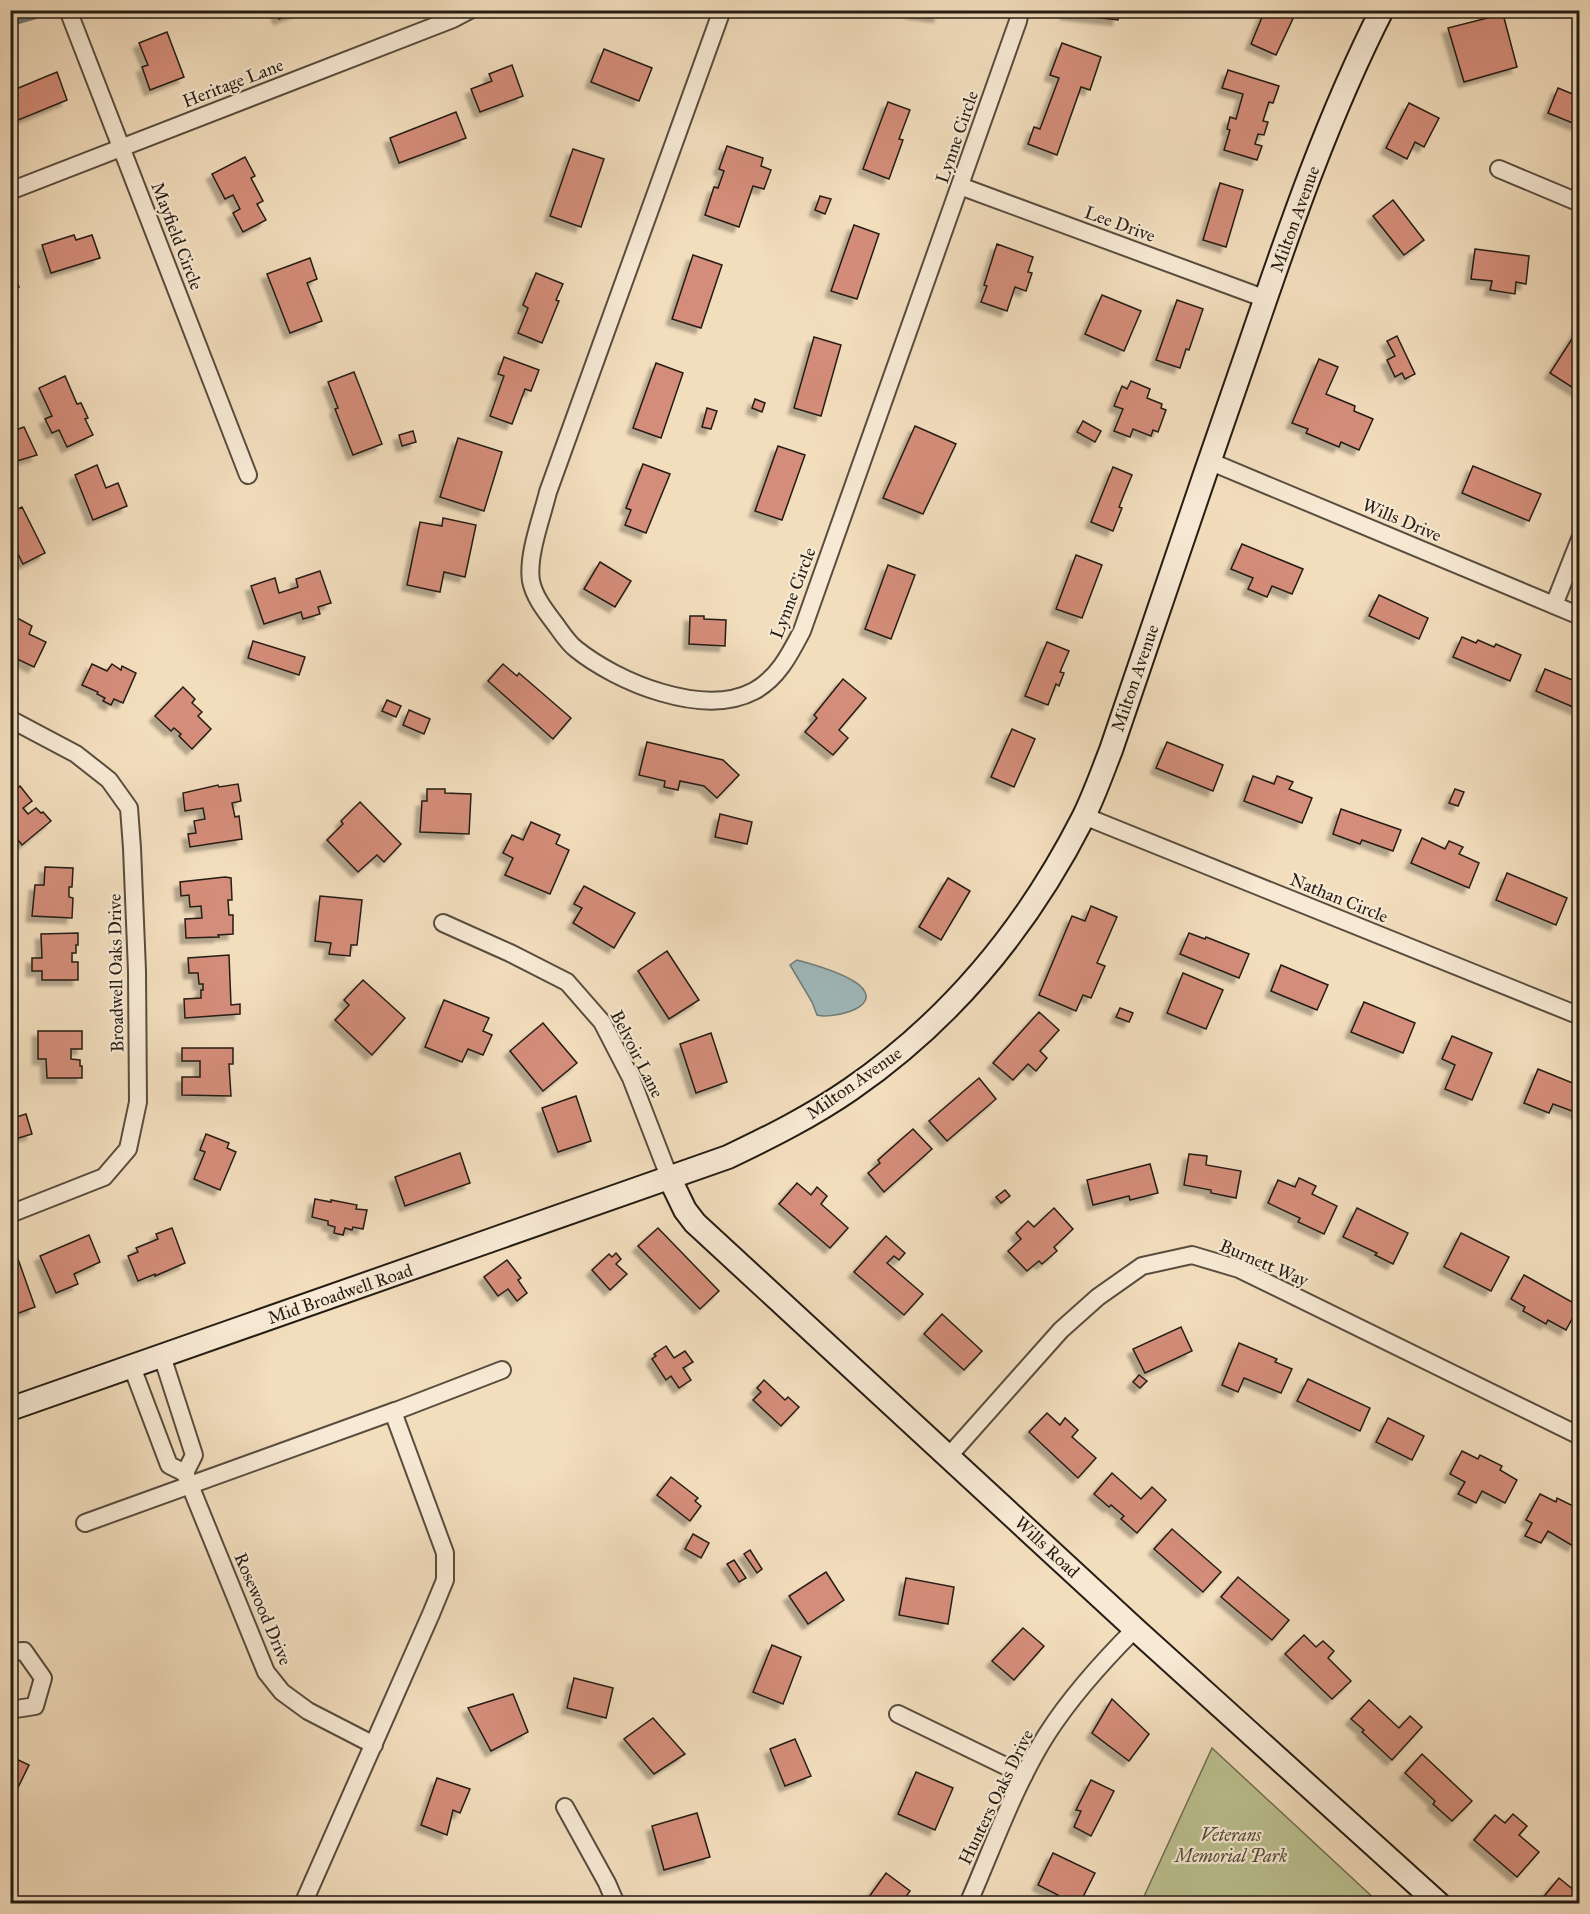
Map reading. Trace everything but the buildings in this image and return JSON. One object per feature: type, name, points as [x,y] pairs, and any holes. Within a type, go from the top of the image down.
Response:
[{"type":"street","name":"Mayfield Circle","points":[[68,10],[248,475]]},
{"type":"street","name":"Heritage Lane","points":[[10,191],[442,23],[470,10]]},
{"type":"street","name":"Lynne Circle","points":[[722,10],[548,492],[532,554],[531,581],[540,605],[574,648],[608,672],[671,696],[691,700],[712,700],[740,696],[754,691],[768,681],[786,662],[802,631],[1020,10]]},
{"type":"street","name":"Milton Avenue","points":[[670,1179],[728,1157],[790,1127],[851,1089],[909,1046],[961,996],[1008,940],[1049,881],[1084,816],[1111,750],[1209,461],[1324,138],[1358,58],[1382,10]]},
{"type":"street","points":[[1499,169],[1580,203]]},
{"type":"street","name":"Lee Drive","points":[[960,186],[1266,299]]},
{"type":"street","name":"Wills Drive","points":[[1209,461],[1580,615]]},
{"type":"street","points":[[1554,605],[1580,539]]},
{"type":"street","name":"Broadwell Oaks Drive","points":[[10,719],[76,754],[109,780],[129,808],[136,960],[138,1101],[128,1149],[104,1177],[10,1214]]},
{"type":"street","name":"Nathan Circle","points":[[1084,816],[1580,1016]]},
{"type":"street","name":"Belvoir Lane","points":[[443,923],[567,982],[602,1022],[631,1078],[670,1179]]},
{"type":"street","name":"Mid Broadwell Road","points":[[10,1409],[670,1179]]},
{"type":"street","name":"Wills Road","points":[[670,1179],[685,1210],[695,1223],[1439,1904]]},
{"type":"street","name":"Burnett Way","points":[[948,1457],[1061,1330],[1098,1297],[1142,1266],[1192,1255],[1239,1269],[1580,1436]]},
{"type":"street","points":[[162,1356],[194,1455],[188,1479]]},
{"type":"street","name":"Rosewood Drive","points":[[132,1367],[169,1466],[188,1479],[266,1672],[282,1692],[308,1711],[374,1745]]},
{"type":"street","points":[[85,1523],[188,1479],[395,1411],[502,1370]]},
{"type":"street","points":[[303,1904],[445,1580],[445,1553],[395,1411]]},
{"type":"street","name":"Hunters Oaks Drive","points":[[968,1904],[1024,1775],[1047,1734],[1102,1662],[1136,1629]]},
{"type":"street","points":[[10,1652],[24,1651],[43,1678],[35,1706],[10,1710]]},
{"type":"street","points":[[898,1714],[1024,1775]]},
{"type":"street","points":[[565,1807],[607,1883],[616,1904]]},
{"type":"green space","name":"Veterans Memorial Park","points":[[1212,1748],[1379,1903],[1141,1903]]},
{"type":"water","points":[[797,960],[854,981],[865,992],[866,998],[863,1004],[849,1012],[831,1016],[817,1015],[790,965]]},
{"type":"waterway","points":[[10,24],[41,15]]}]
